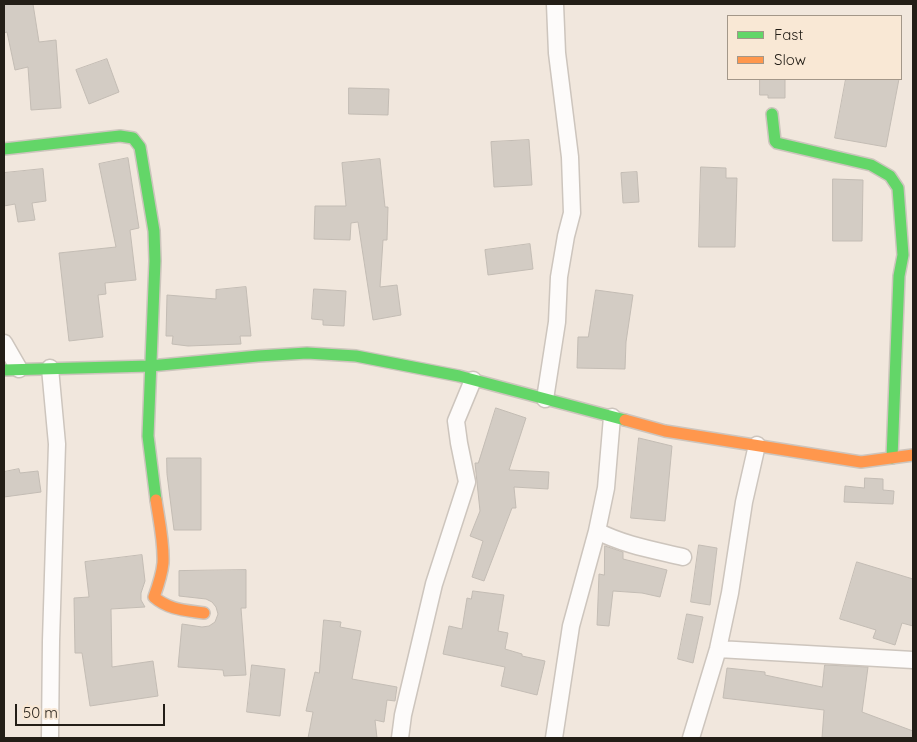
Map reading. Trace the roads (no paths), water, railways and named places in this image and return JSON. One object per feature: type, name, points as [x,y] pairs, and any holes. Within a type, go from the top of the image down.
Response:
[{"type":"street","points":[[545,399],[557,322],[559,277],[572,213],[570,157],[556,54],[555,4]]},
{"type":"street","points":[[772,114],[775,141],[777,143],[871,165],[890,176],[898,188],[903,255],[899,276],[892,458]]},
{"type":"street","points":[[4,149],[120,136],[133,138],[140,147],[154,231],[155,261],[148,436],[163,564],[154,598],[170,609],[204,613]]},
{"type":"street","points":[[4,343],[11,370],[150,366],[307,353],[356,356],[473,380],[665,431],[861,462],[913,455]]},
{"type":"street","points":[[50,368],[57,444],[50,738]]},
{"type":"street","points":[[400,738],[403,715],[434,584],[467,482],[456,421],[473,380]]},
{"type":"street","points":[[554,738],[571,626],[597,531],[606,488],[612,417]]},
{"type":"street","points":[[691,738],[718,649],[730,593],[744,502],[757,445]]},
{"type":"street","points":[[597,531],[611,538],[634,545],[683,557]]},
{"type":"street","points":[[718,649],[913,660]]}]
